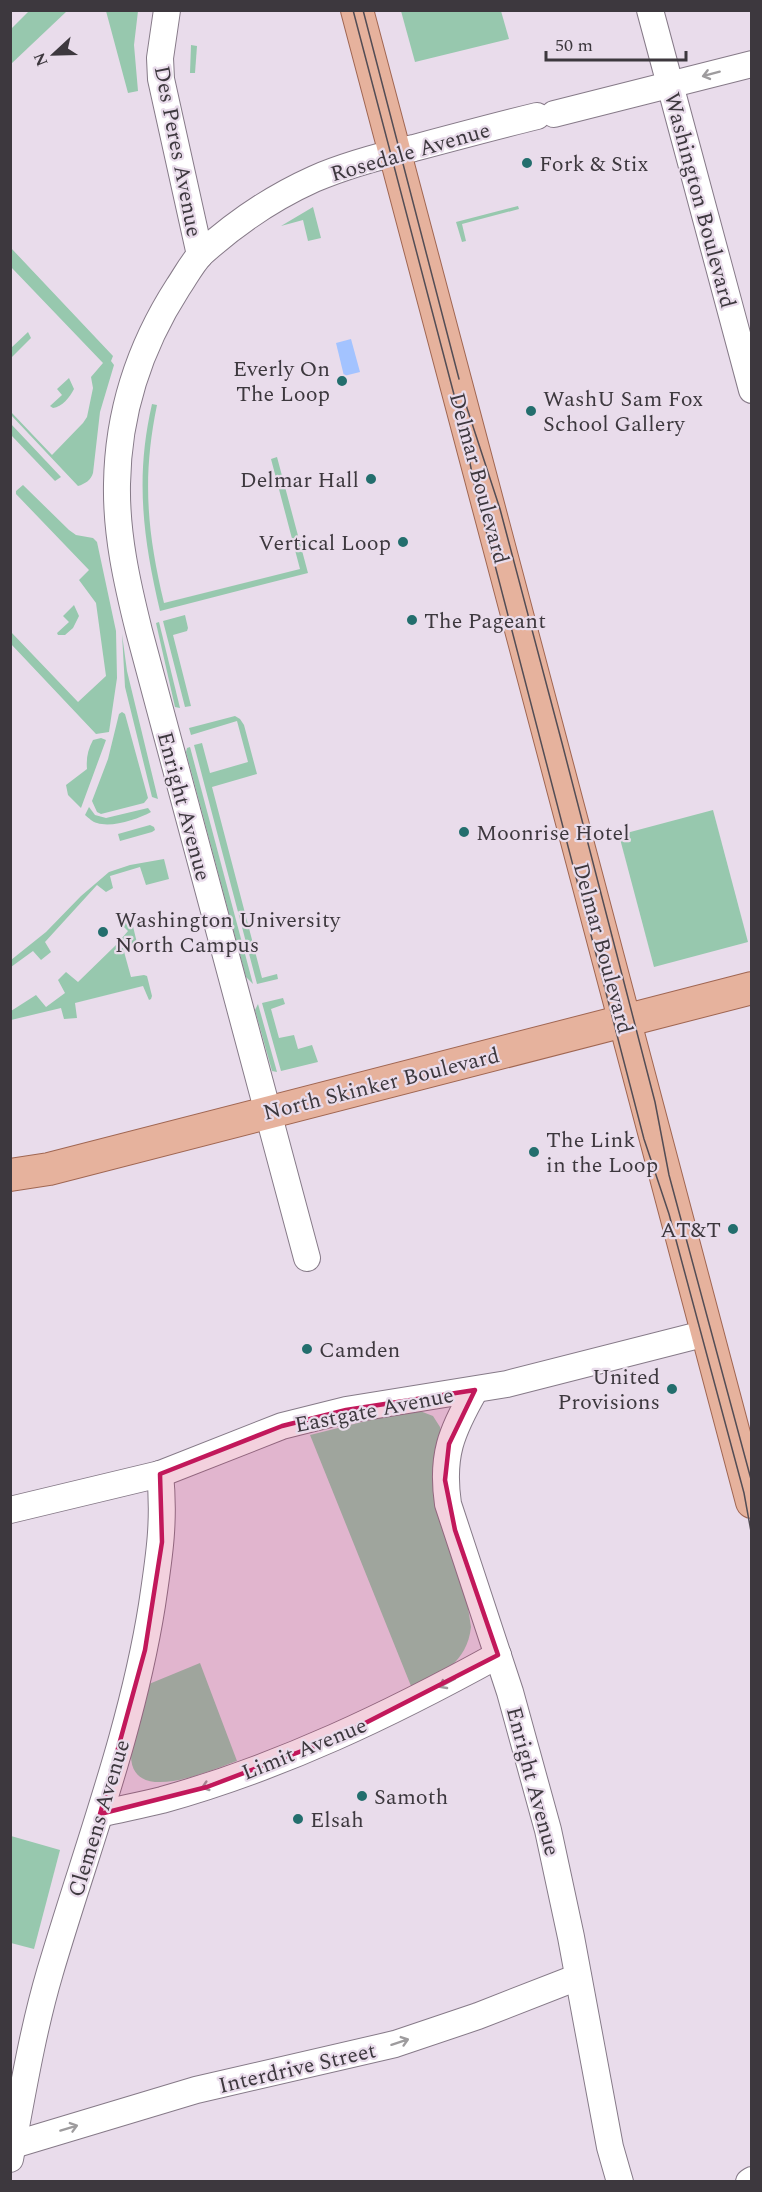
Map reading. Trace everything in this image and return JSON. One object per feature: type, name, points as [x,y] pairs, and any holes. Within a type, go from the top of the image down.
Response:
[{"type":"main road","name":"Delmar Boulevard","points":[[357,10],[623,1022],[752,1502]]},
{"type":"main road","name":"North Skinker Boulevard","points":[[10,1174],[49,1169],[752,988]]},
{"type":"street","name":"Des Peres Avenue","points":[[167,10],[160,57],[161,79],[200,255]]},
{"type":"street","name":"Washington Boulevard","points":[[650,10],[752,390]]},
{"type":"street","name":"Rosedale Avenue","points":[[139,631],[126,577],[118,514],[118,453],[123,422],[129,392],[151,334],[168,303],[200,255],[287,193],[342,168],[752,64]]},
{"type":"street","name":"Enright Avenue","points":[[139,631],[307,1258]]},
{"type":"street","name":"Eastgate Avenue","points":[[10,1509],[160,1474],[293,1424],[346,1410],[475,1390],[707,1333]]},
{"type":"street","name":"Enright Avenue","points":[[475,1390],[449,1444],[445,1462],[448,1504],[498,1655],[548,1830],[610,2146],[620,2181]]},
{"type":"street","name":"Clemens Avenue","points":[[12,2152],[26,2070],[49,1974],[100,1814],[145,1650],[162,1542],[163,1507],[160,1474]]},
{"type":"street","name":"Limit Avenue","points":[[100,1814],[160,1800],[278,1761],[374,1720],[498,1655]]},
{"type":"street","name":"Interdrive Street","points":[[12,2152],[196,2090],[395,2044],[477,2016],[578,1977]]},
{"type":"highlighted area","points":[[475,1390],[449,1444],[445,1480],[455,1530],[498,1655],[336,1738],[207,1787],[100,1814],[145,1650],[162,1542],[160,1474],[282,1426],[346,1410]]},
{"type":"green space","points":[[29,11],[67,11],[11,64],[11,29]]},
{"type":"green space","points":[[106,11],[138,11],[134,45],[138,91],[128,93]]},
{"type":"green space","points":[[401,11],[501,11],[509,39],[415,62]]},
{"type":"green space","points":[[191,45],[197,46],[195,73],[190,73]]},
{"type":"green space","points":[[518,206],[519,209],[462,224],[466,241],[462,242],[456,222]]},
{"type":"green space","points":[[313,207],[321,238],[308,241],[303,220],[281,226]]},
{"type":"green space","points":[[11,248],[113,356],[111,361],[114,365],[100,412],[93,473],[91,478],[78,486],[11,415],[11,412],[52,455],[87,417],[93,388],[91,377],[103,363],[11,267]]},
{"type":"green space","points":[[28,332],[31,338],[11,358],[11,348]]},
{"type":"green space","points":[[69,378],[74,389],[60,406],[53,408],[50,406],[62,395],[57,389]]},
{"type":"green space","points":[[152,404],[157,405],[149,457],[150,528],[164,603],[300,569],[271,459],[277,457],[308,573],[160,611],[149,558],[143,508],[144,457]]},
{"type":"green space","points":[[10,424],[61,477],[55,481],[11,435]]},
{"type":"green space","points":[[23,485],[69,530],[76,535],[93,538],[97,542],[116,631],[117,678],[109,732],[96,734],[11,644],[11,632],[78,702],[106,676],[96,603],[79,580],[89,570],[16,494],[16,491]]},
{"type":"green space","points":[[74,605],[79,616],[73,628],[65,635],[58,635],[57,633],[69,622],[63,616]]},
{"type":"green space","points":[[185,615],[187,631],[173,635],[191,706],[185,707],[163,621]]},
{"type":"green space","points":[[159,622],[180,708],[175,707],[156,623]]},
{"type":"green space","points":[[122,634],[127,671],[158,799],[152,797],[125,687]]},
{"type":"green space","points":[[122,712],[125,714],[148,798],[144,803],[101,814],[97,812],[92,801],[108,759],[119,714]]},
{"type":"green space","points":[[235,716],[244,725],[257,774],[212,787],[262,978],[277,974],[278,979],[257,984],[194,745],[202,743],[210,773],[248,762],[237,721],[191,735],[189,728]]},
{"type":"green space","points":[[101,738],[106,740],[81,808],[68,795],[66,785],[87,769],[87,757],[91,743]]},
{"type":"green space","points":[[190,747],[253,984],[246,977],[186,752]]},
{"type":"green space","points":[[89,807],[95,815],[106,818],[148,808],[151,812],[125,822],[103,824],[94,822],[85,815]]},
{"type":"green space","points":[[713,810],[748,942],[654,967],[619,835]]},
{"type":"green space","points":[[150,825],[155,830],[152,832],[120,841],[118,834]]},
{"type":"green space","points":[[164,859],[169,879],[146,885],[140,867],[110,876],[113,888],[106,892],[97,885],[45,942],[51,952],[41,960],[33,951],[11,967],[11,960],[46,932],[81,896],[109,872],[130,865]]},
{"type":"green space","points":[[123,914],[131,918],[137,943],[123,948],[131,977],[147,976],[151,999],[149,1000],[143,986],[75,1003],[77,1018],[64,1019],[61,1008],[11,1020],[11,1011],[36,995],[46,1007],[65,993],[58,980],[66,972],[78,982],[128,931],[117,920]]},
{"type":"green space","points":[[283,998],[285,1004],[271,1009],[279,1038],[294,1035],[298,1049],[312,1045],[318,1062],[281,1071],[262,1003]]},
{"type":"green space","points":[[258,1004],[277,1072],[272,1071],[255,1010]]},
{"type":"green space","points":[[420,1411],[433,1416],[440,1427],[471,1627],[469,1639],[458,1659],[443,1673],[413,1691],[310,1435],[374,1419]]},
{"type":"green space","points":[[200,1663],[237,1761],[175,1781],[159,1782],[145,1779],[135,1771],[131,1756],[135,1731],[149,1684]]},
{"type":"green space","points":[[11,1836],[60,1850],[34,1949],[11,1943]]},
{"type":"water","points":[[351,339],[360,372],[344,376],[336,343]]},
{"type":"tram line","points":[[353,10],[462,425],[476,492],[644,1139],[669,1214],[744,1493],[752,1537]]},
{"type":"tram line","points":[[363,10],[459,379]]},
{"type":"tram line","points":[[466,405],[500,509],[655,1102],[669,1175],[752,1483]]},
{"type":"place","name":"Fork & Stix","points":[[527,163]]},
{"type":"place","name":"Everly On The Loop","points":[[342,381]]},
{"type":"place","name":"WashU Sam Fox School Gallery","points":[[531,411]]},
{"type":"place","name":"Delmar Hall","points":[[371,479]]},
{"type":"place","name":"Vertical Loop","points":[[403,542]]},
{"type":"place","name":"The Pageant","points":[[412,620]]},
{"type":"place","name":"Moonrise Hotel","points":[[464,832]]},
{"type":"place","name":"Washington University North Campus","points":[[103,932]]},
{"type":"place","name":"The Link in the Loop","points":[[534,1152]]},
{"type":"place","name":"AT&T","points":[[733,1229]]},
{"type":"place","name":"Camden","points":[[307,1349]]},
{"type":"place","name":"United Provisions","points":[[672,1389]]},
{"type":"place","name":"Samoth","points":[[362,1796]]},
{"type":"place","name":"Elsah","points":[[298,1819]]}]
